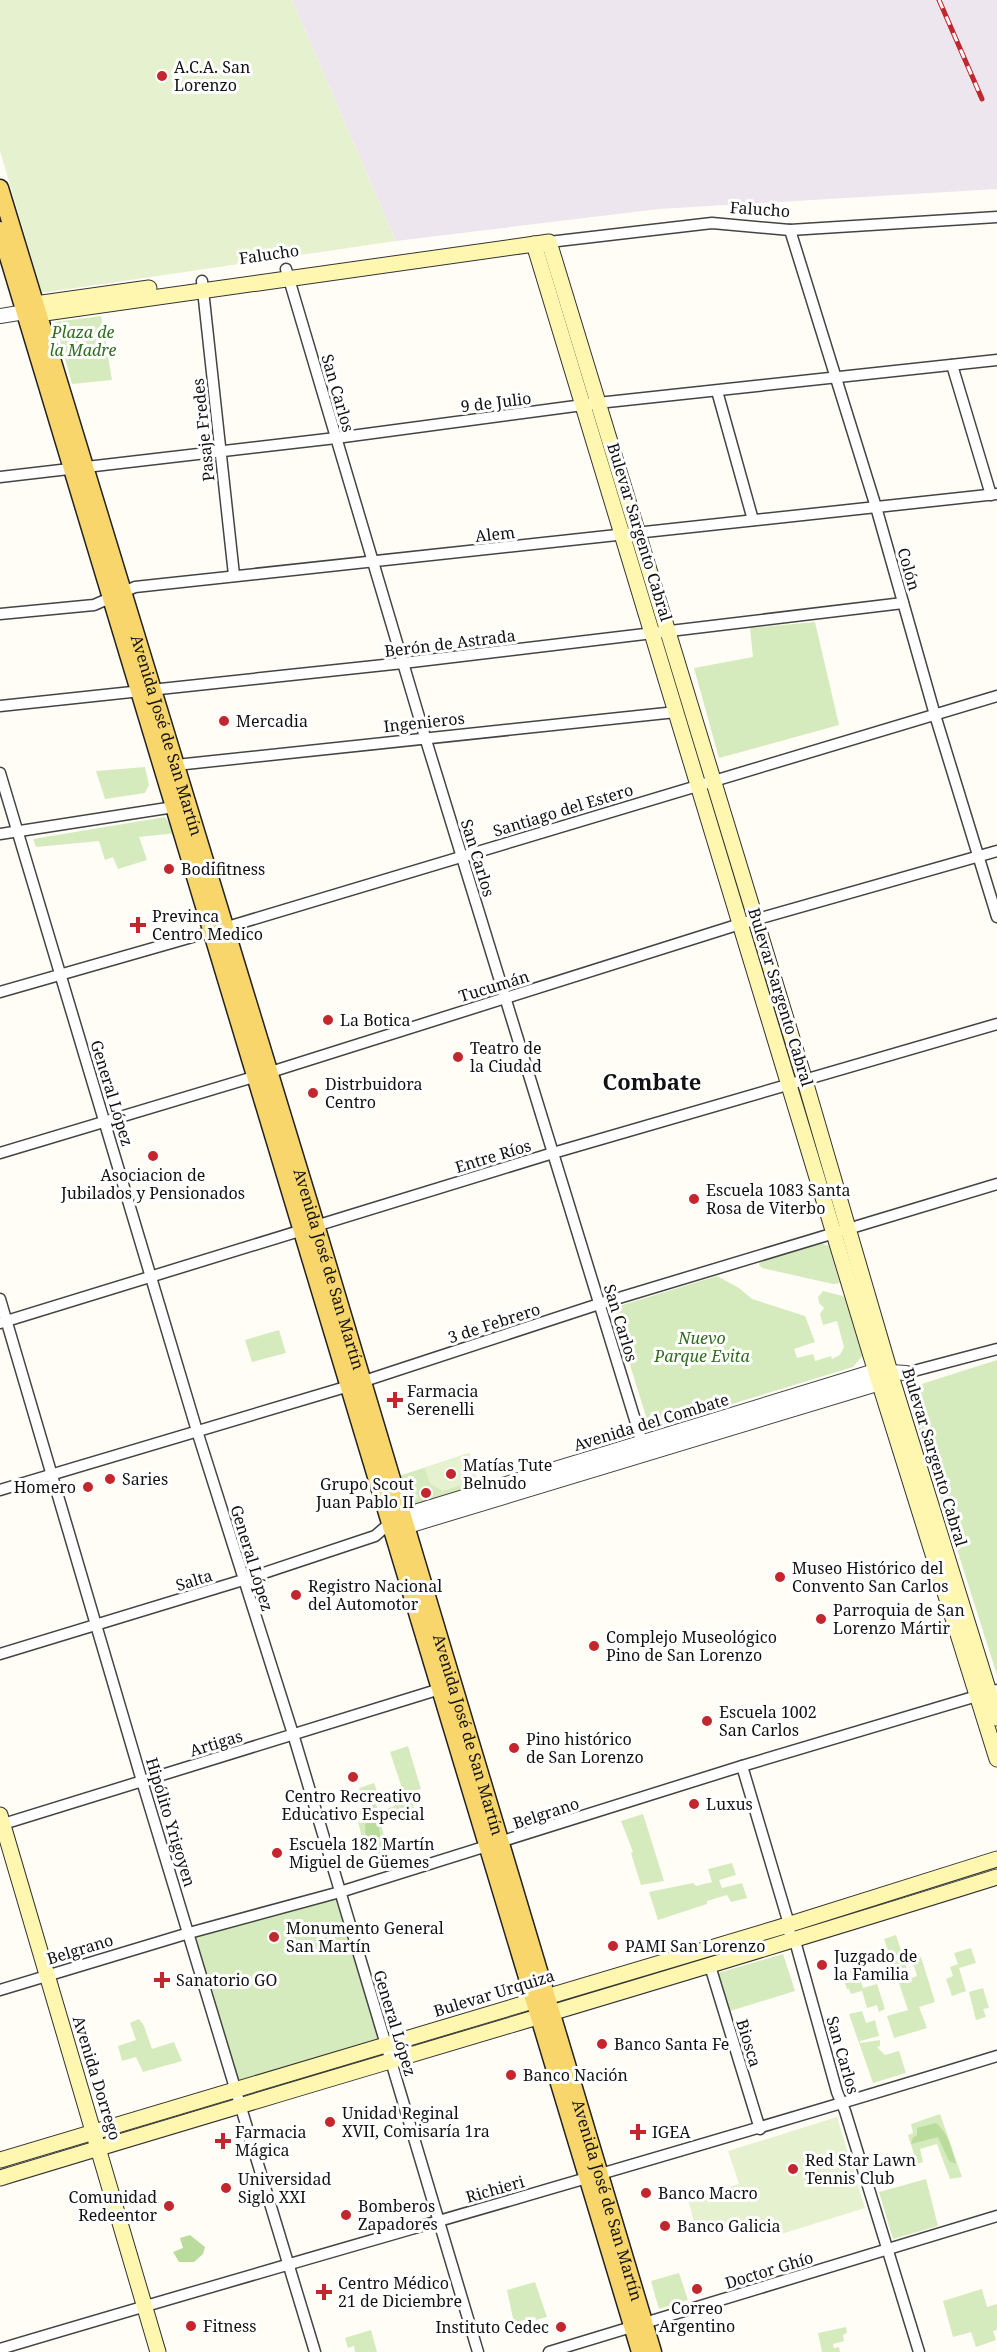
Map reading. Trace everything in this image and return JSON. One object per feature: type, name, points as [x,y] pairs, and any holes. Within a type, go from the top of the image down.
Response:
[{"type":"main road","name":"Avenida José de San Martín","points":[[0,188],[79,469],[146,691],[174,807],[218,929]]},
{"type":"main road","name":"Avenida José de San Martín","points":[[0,230],[33,310]]},
{"type":"main road","name":"Falucho","points":[[33,310],[288,274],[535,244]]},
{"type":"main road","name":"Bulevar Sargento Cabral","points":[[535,244],[591,404],[706,783],[740,924],[789,1086],[841,1231],[997,1718]]},
{"type":"main road","name":"Bulevar Sargento Cabral","points":[[660,633],[676,712],[706,783],[756,920],[805,1081],[841,1231]]},
{"type":"main road","name":"Avenida José de San Martín","points":[[146,691],[176,765],[218,929],[638,2325],[640,2352]]},
{"type":"main road","name":"Avenida José de San Martín","points":[[398,1524],[440,1689],[494,1845]]},
{"type":"main road","name":"Bulevar Sargento Cabral","points":[[988,1693],[997,1759]]},
{"type":"main road","name":"Avenida Dorrego","points":[[1,1821],[158,2352]]},
{"type":"main road","name":"Bulevar Urquiza","points":[[0,2178],[391,2060],[542,2006],[789,1924],[997,1859]]},
{"type":"main road","name":"Bulevar Urquiza","points":[[0,2160],[386,2045],[711,1966],[997,1877]]},
{"type":"main road","name":"Avenida José de San Martín","points":[[638,2325],[653,2352]]},
{"type":"street","name":"Falucho","points":[[535,244],[712,223],[790,230],[997,217]]},
{"type":"street","name":"Colón","points":[[790,230],[876,507],[935,715],[997,917]]},
{"type":"street","name":"San Carlos","points":[[288,274],[425,737],[644,1448]]},
{"type":"street","name":"Pasaje Fredes","points":[[202,286],[234,575]]},
{"type":"street","name":"Falucho","points":[[0,316],[33,310]]},
{"type":"street","name":"9 de Julio","points":[[0,477],[336,438],[591,404],[997,360]]},
{"type":"street","points":[[952,365],[994,494]]},
{"type":"street","points":[[717,391],[753,520]]},
{"type":"street","name":"Alem","points":[[0,615],[94,605],[135,587],[994,494]]},
{"type":"street","name":"Berón de Astrada","points":[[0,706],[403,663],[903,603]]},
{"type":"street","name":"Santiago del Estero","points":[[0,992],[997,696]]},
{"type":"street","name":"Ingenieros","points":[[176,765],[676,712]]},
{"type":"street","name":"General López","points":[[0,773],[197,1431],[293,1734],[478,2352]]},
{"type":"street","points":[[0,834],[174,807]]},
{"type":"street","name":"Tucumán","points":[[0,1152],[262,1074],[740,924],[997,851]]},
{"type":"street","name":"Entre Ríos","points":[[4,1322],[553,1153],[997,1024]]},
{"type":"street","name":"3 de Febrero","points":[[0,1490],[356,1384],[599,1304],[997,1184]]},
{"type":"street","name":"Hipólito Yrigoyen","points":[[0,1299],[4,1322],[53,1474],[142,1781],[315,2352]]},
{"type":"street","points":[[888,1376],[997,1349]]},
{"type":"street","name":"Avenida del Combate","points":[[398,1524],[888,1376]]},
{"type":"street","name":"Salta","points":[[0,1654],[243,1581],[375,1536],[398,1524]]},
{"type":"street","name":"Artigas","points":[[1,1821],[142,1781],[440,1689]]},
{"type":"street","name":"Belgrano","points":[[0,1990],[189,1933],[340,1892],[742,1766],[988,1693]]},
{"type":"street","name":"San Carlos","points":[[742,1766],[789,1924],[789,1932],[795,1941],[842,2104],[919,2352]]},
{"type":"street","name":"Biosca","points":[[711,1966],[759,2128]]},
{"type":"street","name":"Richieri","points":[[0,2349],[288,2263],[594,2177],[997,2056]]},
{"type":"street","name":"Doctor Ghío","points":[[549,2352],[997,2216]]},
{"type":"shaded area","points":[[292,0],[997,0],[997,189],[659,209],[396,241]]},
{"type":"green space","name":"A.C.A. San Lorenzo","points":[[0,0],[292,0],[396,241],[42,293],[0,151]]},
{"type":"green space","name":"Plaza de la Madre","points":[[101,316],[112,380],[72,384],[55,322]]},
{"type":"green space","points":[[815,622],[839,725],[719,758],[694,668],[753,657],[750,628]]},
{"type":"green space","points":[[145,767],[149,785],[145,793],[105,799],[96,771]]},
{"type":"green space","points":[[165,817],[176,833],[139,837],[147,860],[118,869],[113,857],[105,860],[99,841],[36,847],[33,839]]},
{"type":"green space","points":[[820,1243],[829,1246],[840,1283],[833,1284],[762,1268],[759,1265],[760,1260]]},
{"type":"green space","name":"Nuevo Parque Evita","points":[[717,1276],[739,1288],[752,1299],[805,1316],[815,1342],[794,1349],[797,1358],[813,1354],[815,1361],[831,1356],[832,1359],[840,1355],[844,1347],[837,1321],[823,1325],[820,1314],[824,1308],[819,1303],[818,1297],[823,1291],[843,1296],[848,1302],[863,1355],[853,1367],[653,1428],[649,1426],[615,1317],[616,1307]]},
{"type":"green space","points":[[279,1330],[286,1353],[252,1362],[245,1340]]},
{"type":"green space","points":[[997,1360],[997,1675],[906,1389]]},
{"type":"green space","points":[[469,1453],[478,1484],[414,1506],[407,1500],[399,1476]]},
{"type":"green space","name":"Matías Tute Belnudo","points":[[469,1453],[477,1480],[443,1491],[430,1484],[425,1468]]},
{"type":"green space","points":[[408,1746],[421,1789],[410,1792],[414,1809],[380,1820],[390,1860],[378,1864],[374,1851],[366,1853],[358,1822],[362,1821],[359,1808],[364,1806],[359,1788],[374,1783],[380,1800],[375,1802],[379,1811],[395,1806],[393,1795],[403,1791],[390,1752]]},
{"type":"green space","points":[[372,1804],[380,1839],[379,1843],[369,1846],[363,1812]]},
{"type":"green space","points":[[643,1814],[664,1881],[641,1885],[631,1853],[633,1852],[621,1821]]},
{"type":"green space","points":[[732,1863],[736,1875],[719,1880],[722,1888],[742,1883],[747,1898],[731,1902],[727,1895],[658,1920],[649,1892],[693,1883],[696,1886],[712,1882],[708,1869]]},
{"type":"green space","points":[[340,1892],[386,2045],[236,2090],[189,1933]]},
{"type":"green space","points":[[896,1935],[910,1979],[917,1976],[912,1960],[921,1957],[935,2002],[919,2007],[927,2028],[894,2038],[887,2016],[908,2010],[884,1939]]},
{"type":"green space","points":[[971,1948],[976,1963],[959,1968],[966,1991],[952,1996],[946,1979],[953,1976],[950,1967],[958,1964],[954,1953]]},
{"type":"green space","points":[[783,1954],[795,1991],[730,2011],[718,1973]]},
{"type":"green space","points":[[862,1966],[864,1973],[859,1974],[863,1988],[877,1984],[885,2009],[879,2012],[877,2005],[867,2008],[862,1991],[851,1994],[847,1989],[844,1980],[852,1977],[850,1970]]},
{"type":"green space","points":[[983,1988],[989,2008],[983,2009],[986,2017],[976,2020],[969,1992]]},
{"type":"green space","points":[[862,2011],[866,2023],[875,2020],[879,2036],[860,2041],[860,2043],[880,2040],[880,2046],[877,2047],[885,2055],[899,2051],[906,2073],[873,2083],[849,2014]]},
{"type":"green space","points":[[139,2019],[144,2026],[152,2049],[174,2042],[182,2061],[143,2072],[136,2057],[122,2061],[118,2046],[136,2040],[130,2023]]},
{"type":"green space","points":[[940,2114],[962,2177],[950,2179],[937,2144],[920,2149],[923,2162],[917,2164],[908,2135],[913,2133],[911,2124]]},
{"type":"green space","name":"Red Star Lawn Tennis Club","points":[[837,2117],[865,2208],[778,2235],[773,2217],[758,2222],[756,2216],[698,2235],[688,2200],[739,2184],[728,2151]]},
{"type":"green space","points":[[936,2123],[947,2137],[956,2164],[949,2161],[938,2137],[911,2144],[917,2135],[917,2128]]},
{"type":"green space","points":[[926,2179],[938,2226],[893,2239],[879,2192]]},
{"type":"green space","points":[[190,2235],[205,2247],[203,2254],[194,2262],[179,2262],[173,2252],[183,2248],[180,2238]]},
{"type":"green space","points":[[679,2273],[688,2300],[659,2309],[651,2281]]},
{"type":"green space","points":[[535,2282],[547,2317],[536,2320],[535,2317],[514,2323],[507,2290]]},
{"type":"green space","points":[[982,2289],[987,2307],[997,2304],[997,2330],[993,2331],[996,2340],[976,2347],[971,2332],[953,2337],[943,2301]]},
{"type":"green space","points":[[846,2327],[847,2333],[843,2335],[844,2341],[833,2344],[834,2348],[839,2347],[840,2352],[822,2352],[818,2333]]},
{"type":"green space","points":[[371,2330],[377,2352],[355,2352],[354,2346],[348,2348],[345,2338]]},
{"type":"railway","points":[[939,0],[982,99]]},
{"type":"place","name":"A.C.A. San Lorenzo","points":[[162,76]]},
{"type":"place","name":"Mercadia","points":[[224,721]]},
{"type":"place","name":"Bodifitness","points":[[169,869]]},
{"type":"place","name":"Previnca Centro Medico","points":[[138,925]]},
{"type":"place","name":"La Botica","points":[[328,1020]]},
{"type":"place","name":"Teatro de la Ciudad","points":[[458,1057]]},
{"type":"place","name":"Distrbuidora Centro","points":[[313,1093]]},
{"type":"place","name":"Asociacion de Jubilados y Pensionados","points":[[153,1156]]},
{"type":"place","name":"Escuela 1083 Santa Rosa de Viterbo","points":[[694,1199]]},
{"type":"place","name":"Farmacia Serenelli","points":[[395,1400]]},
{"type":"place","name":"Matías Tute Belnudo","points":[[451,1474]]},
{"type":"place","name":"Saries","points":[[110,1479]]},
{"type":"place","name":"Homero","points":[[88,1487]]},
{"type":"place","name":"Grupo Scout Juan Pablo II","points":[[426,1493]]},
{"type":"place","name":"Museo Histórico del Convento San Carlos","points":[[780,1577]]},
{"type":"place","name":"Registro Nacional del Automotor","points":[[296,1595]]},
{"type":"place","name":"Parroquia de San Lorenzo Mártir","points":[[821,1619]]},
{"type":"place","name":"Complejo Museológico Pino de San Lorenzo","points":[[594,1646]]},
{"type":"place","name":"Escuela 1002 San Carlos","points":[[707,1721]]},
{"type":"place","name":"Pino histórico de San Lorenzo","points":[[514,1748]]},
{"type":"place","name":"Centro Recreativo Educativo Especial","points":[[353,1777]]},
{"type":"place","name":"Luxus","points":[[694,1804]]},
{"type":"place","name":"Escuela 182 Martín Miguel de Güemes","points":[[277,1853]]},
{"type":"place","name":"Monumento General San Martín","points":[[274,1937]]},
{"type":"place","name":"PAMI San Lorenzo","points":[[613,1946]]},
{"type":"place","name":"Juzgado de la Familia","points":[[822,1965]]},
{"type":"place","name":"Sanatorio GO","points":[[162,1980]]},
{"type":"place","name":"Banco Santa Fe","points":[[602,2044]]},
{"type":"place","name":"Banco Nación","points":[[511,2075]]},
{"type":"place","name":"Unidad Reginal XVII, Comisaría 1ra","points":[[330,2122]]},
{"type":"place","name":"IGEA","points":[[638,2132]]},
{"type":"place","name":"Farmacia Mágica","points":[[223,2141]]},
{"type":"place","name":"Red Star Lawn Tennis Club","points":[[793,2169]]},
{"type":"place","name":"Universidad Siglo XXI","points":[[226,2188]]},
{"type":"place","name":"Banco Macro","points":[[646,2193]]},
{"type":"place","name":"Comunidad Redeentor","points":[[169,2206]]},
{"type":"place","name":"Bomberos Zapadores","points":[[346,2215]]},
{"type":"place","name":"Banco Galicia","points":[[665,2226]]},
{"type":"place","name":"Correo Argentino","points":[[697,2289]]},
{"type":"place","name":"Centro Médico 21 de Diciembre","points":[[324,2292]]},
{"type":"place","name":"Fitness","points":[[191,2326]]},
{"type":"place","name":"Instituto Cedec","points":[[561,2327]]},
{"type":"district","name":"Combate","points":[[652,1082]]}]
